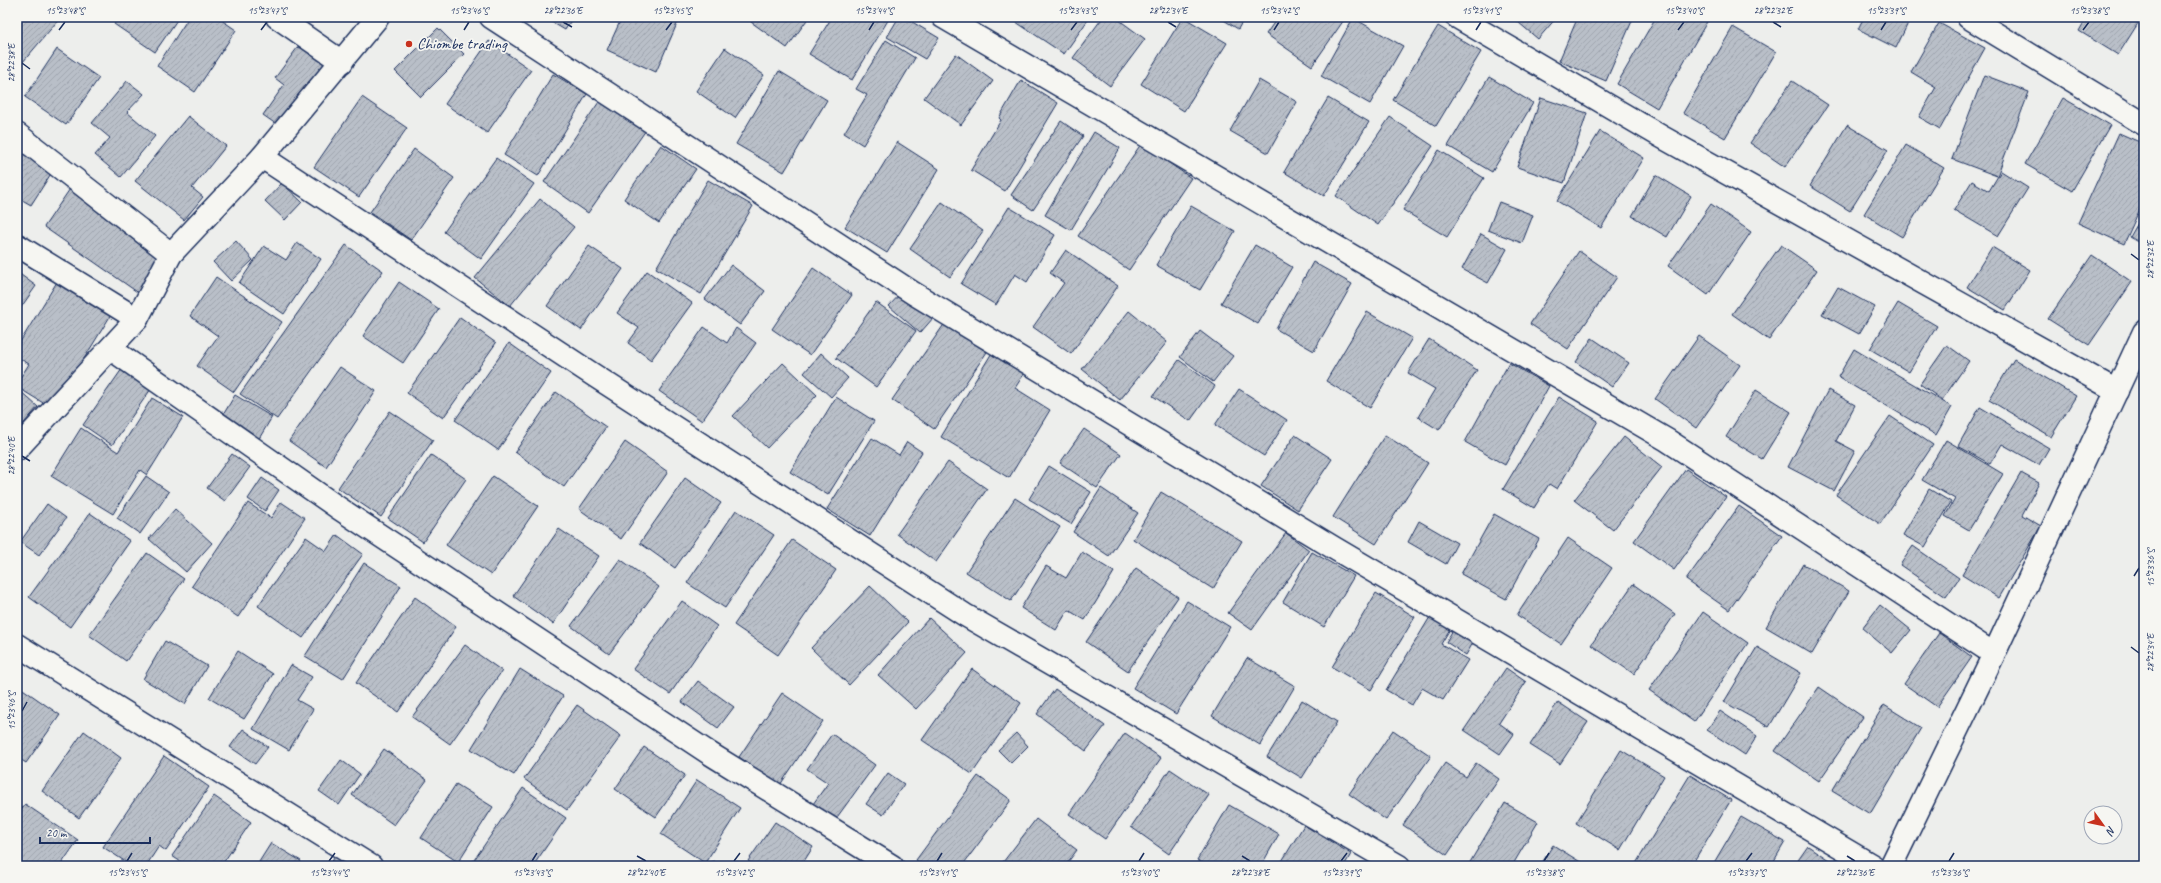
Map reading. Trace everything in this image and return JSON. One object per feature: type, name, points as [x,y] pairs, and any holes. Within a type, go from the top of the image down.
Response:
[{"type":"street","points":[[276,17],[342,62]]},
{"type":"street","points":[[17,449],[111,349],[137,319],[171,254],[262,157],[378,17]]},
{"type":"street","points":[[492,17],[913,293],[1334,548],[1873,866]]},
{"type":"street","points":[[943,17],[1667,440],[1994,654]]},
{"type":"street","points":[[1457,17],[1662,137],[2117,390]]},
{"type":"street","points":[[1968,17],[2144,124]]},
{"type":"street","points":[[17,134],[171,254]]},
{"type":"street","points":[[262,157],[595,376],[965,615],[1399,866]]},
{"type":"street","points":[[17,245],[137,319]]},
{"type":"street","points":[[1891,866],[1994,654],[2144,332]]},
{"type":"street","points":[[111,349],[337,507],[709,752],[892,866]]},
{"type":"street","points":[[17,645],[371,866]]},
{"type":"building","points":[[17,17],[61,17],[17,69]]},
{"type":"building","points":[[119,17],[179,17],[155,52],[114,24]]},
{"type":"building","points":[[189,17],[217,17],[236,30],[195,92],[157,66]]},
{"type":"building","points":[[543,17],[573,17],[565,30]]},
{"type":"building","points":[[622,17],[680,17],[656,72],[607,50]]},
{"type":"building","points":[[755,17],[809,17],[787,48],[751,22]]},
{"type":"building","points":[[832,17],[890,17],[852,80],[809,54]]},
{"type":"building","points":[[899,17],[904,17],[939,38],[925,59],[887,37]]},
{"type":"building","points":[[1019,17],[1090,17],[1064,54],[1016,22]]},
{"type":"building","points":[[1103,17],[1115,17],[1145,39],[1110,86],[1073,58]]},
{"type":"building","points":[[1183,17],[1227,43],[1184,111],[1141,84]]},
{"type":"building","points":[[1219,17],[1245,17],[1238,29]]},
{"type":"building","points":[[1278,17],[1346,17],[1312,66],[1266,34]]},
{"type":"building","points":[[1512,17],[1557,17],[1538,39]]},
{"type":"building","points":[[1578,17],[1622,17],[1632,21],[1606,81],[1559,61]]},
{"type":"building","points":[[1656,17],[1703,17],[1708,20],[1657,108],[1617,84]]},
{"type":"building","points":[[1864,17],[1911,17],[1896,48],[1858,29]]},
{"type":"building","points":[[2087,17],[2142,17],[2118,55],[2079,31]]},
{"type":"building","points":[[1353,18],[1403,46],[1370,104],[1321,76]]},
{"type":"building","points":[[1939,23],[1985,48],[1940,129],[1919,117],[1936,87],[1911,72]]},
{"type":"building","points":[[1438,26],[1481,52],[1436,126],[1393,100]]},
{"type":"building","points":[[1733,27],[1776,52],[1725,138],[1683,113]]},
{"type":"building","points":[[438,28],[464,54],[421,97],[395,71]]},
{"type":"building","points":[[306,36],[336,57],[283,129],[263,115],[284,85],[275,78]]},
{"type":"building","points":[[886,40],[915,58],[863,145],[844,133],[867,95],[856,89]]},
{"type":"building","points":[[489,41],[531,70],[487,133],[445,104]]},
{"type":"building","points":[[725,48],[764,75],[735,118],[696,91]]},
{"type":"building","points":[[57,49],[99,78],[66,125],[25,97]]},
{"type":"building","points":[[956,54],[993,81],[961,125],[924,98]]},
{"type":"building","points":[[779,71],[827,100],[784,172],[736,144]]},
{"type":"building","points":[[553,74],[587,94],[538,176],[504,155]]},
{"type":"building","points":[[1984,75],[2029,92],[1997,176],[1952,159]]},
{"type":"building","points":[[1489,77],[1533,103],[1492,172],[1448,146]]},
{"type":"building","points":[[1021,80],[1058,103],[1005,191],[971,170],[1001,120],[999,118]]},
{"type":"building","points":[[1259,80],[1297,102],[1268,153],[1230,131]]},
{"type":"building","points":[[127,81],[144,94],[127,112],[155,136],[121,177],[95,155],[110,138],[92,123]]},
{"type":"building","points":[[1792,81],[1828,105],[1785,167],[1750,143]]},
{"type":"building","points":[[362,97],[407,128],[359,197],[314,167]]},
{"type":"building","points":[[1328,98],[1369,122],[1324,196],[1284,172]]},
{"type":"building","points":[[1541,98],[1587,113],[1564,183],[1517,167]]},
{"type":"building","points":[[2063,98],[2110,125],[2072,191],[2025,164]]},
{"type":"building","points":[[601,99],[646,130],[588,213],[544,182]]},
{"type":"building","points":[[188,116],[226,146],[192,188],[203,197],[184,220],[135,181]]},
{"type":"building","points":[[1390,117],[1433,146],[1378,225],[1336,196]]},
{"type":"building","points":[[1061,121],[1083,136],[1033,210],[1011,195]]},
{"type":"building","points":[[1847,125],[1888,150],[1850,211],[1810,186]]},
{"type":"building","points":[[1600,131],[1644,158],[1601,228],[1557,201]]},
{"type":"building","points":[[1094,132],[1120,148],[1071,230],[1045,215]]},
{"type":"building","points":[[2119,133],[2144,144],[2144,200],[2124,244],[2078,223]]},
{"type":"building","points":[[897,142],[939,169],[887,253],[845,227]]},
{"type":"building","points":[[1141,144],[1191,178],[1129,270],[1078,236]]},
{"type":"building","points":[[661,145],[696,169],[659,223],[624,199]]},
{"type":"building","points":[[1906,145],[1944,168],[1902,237],[1864,214]]},
{"type":"building","points":[[414,149],[454,178],[411,240],[370,212]]},
{"type":"building","points":[[17,150],[52,172],[31,205],[17,197]]},
{"type":"building","points":[[1439,150],[1484,178],[1447,237],[1403,210]]},
{"type":"building","points":[[496,158],[534,184],[481,259],[444,232]]},
{"type":"building","points":[[2001,171],[2028,188],[1998,236],[1954,210],[1972,181],[1989,191]]},
{"type":"building","points":[[1656,175],[1691,196],[1667,237],[1632,216]]},
{"type":"building","points":[[76,180],[172,247],[140,294],[44,227]]},
{"type":"building","points":[[708,180],[753,206],[701,294],[656,268]]},
{"type":"building","points":[[282,183],[302,202],[285,220],[265,201]]},
{"type":"building","points":[[540,199],[574,227],[510,306],[475,278]]},
{"type":"building","points":[[942,202],[983,231],[950,277],[910,249]]},
{"type":"building","points":[[1499,202],[1533,215],[1522,243],[1488,230]]},
{"type":"building","points":[[1711,204],[1751,232],[1708,295],[1668,266]]},
{"type":"building","points":[[1191,206],[1235,231],[1200,290],[1156,265]]},
{"type":"building","points":[[1009,207],[1055,235],[1027,282],[1015,274],[996,305],[961,284]]},
{"type":"building","points":[[2144,214],[2144,245],[2130,237]]},
{"type":"building","points":[[1481,234],[1507,249],[1488,283],[1462,269]]},
{"type":"building","points":[[236,241],[253,260],[231,281],[213,262]]},
{"type":"building","points":[[297,243],[321,259],[284,314],[239,283],[264,246],[286,260]]},
{"type":"building","points":[[346,245],[383,271],[277,419],[240,394]]},
{"type":"building","points":[[1255,245],[1292,267],[1258,324],[1221,303]]},
{"type":"building","points":[[1781,245],[1817,270],[1769,340],[1732,314]]},
{"type":"building","points":[[589,246],[623,269],[581,330],[547,306]]},
{"type":"building","points":[[1992,247],[2030,270],[2005,310],[1967,287]]},
{"type":"building","points":[[1066,250],[1118,286],[1071,354],[1033,327],[1064,283],[1050,273]]},
{"type":"building","points":[[1579,251],[1617,277],[1568,349],[1530,324]]},
{"type":"building","points":[[2092,255],[2132,282],[2089,345],[2048,319]]},
{"type":"building","points":[[1313,262],[1352,284],[1314,351],[1276,329]]},
{"type":"building","points":[[731,265],[765,291],[740,325],[705,299]]},
{"type":"building","points":[[813,268],[852,295],[810,355],[772,329]]},
{"type":"building","points":[[647,271],[692,303],[651,360],[628,343],[639,328],[617,313]]},
{"type":"building","points":[[17,272],[36,286],[17,313]]},
{"type":"building","points":[[60,277],[114,310],[53,409],[17,387],[17,383],[29,364],[17,357],[17,347]]},
{"type":"building","points":[[216,277],[282,322],[234,392],[197,366],[218,336],[190,316]]},
{"type":"building","points":[[399,282],[439,309],[403,363],[363,336]]},
{"type":"building","points":[[1838,287],[1875,307],[1859,334],[1822,314]]},
{"type":"building","points":[[903,291],[934,317],[920,333],[889,306]]},
{"type":"building","points":[[876,302],[916,331],[876,387],[836,358]]},
{"type":"building","points":[[1898,303],[1937,326],[1909,372],[1870,349]]},
{"type":"building","points":[[1129,311],[1167,342],[1120,400],[1082,369]]},
{"type":"building","points":[[1367,312],[1412,338],[1370,408],[1326,381]]},
{"type":"building","points":[[460,317],[496,343],[443,418],[407,393]]},
{"type":"building","points":[[945,323],[987,352],[934,429],[892,400]]},
{"type":"building","points":[[704,327],[727,343],[736,328],[756,343],[702,421],[659,391]]},
{"type":"building","points":[[1200,331],[1233,356],[1213,382],[1180,357]]},
{"type":"building","points":[[1699,336],[1740,365],[1696,428],[1655,399]]},
{"type":"building","points":[[1592,338],[1629,363],[1612,387],[1576,362]]},
{"type":"building","points":[[1429,339],[1477,370],[1439,430],[1418,417],[1435,389],[1408,373]]},
{"type":"building","points":[[509,343],[551,373],[498,450],[455,420]]},
{"type":"building","points":[[1947,345],[1969,361],[1942,400],[1920,384]]},
{"type":"building","points":[[1854,349],[1952,407],[1936,435],[1838,377]]},
{"type":"building","points":[[993,351],[1026,371],[1015,388],[1050,410],[1009,478],[941,437]]},
{"type":"building","points":[[821,353],[848,378],[831,397],[804,373]]},
{"type":"building","points":[[2014,359],[2076,396],[2051,437],[1989,400]]},
{"type":"building","points":[[1179,360],[1215,386],[1190,421],[1153,396]]},
{"type":"building","points":[[783,363],[817,395],[767,448],[733,416]]},
{"type":"building","points":[[1509,363],[1549,386],[1505,465],[1465,442]]},
{"type":"building","points":[[340,367],[376,391],[326,467],[289,441]]},
{"type":"building","points":[[122,369],[151,389],[112,445],[83,425]]},
{"type":"building","points":[[17,388],[38,407],[17,431]]},
{"type":"building","points":[[1239,389],[1287,420],[1264,456],[1215,425]]},
{"type":"building","points":[[1756,390],[1791,412],[1762,459],[1726,437]]},
{"type":"building","points":[[1828,390],[1855,405],[1836,441],[1855,451],[1834,491],[1788,467]]},
{"type":"building","points":[[556,392],[606,427],[564,487],[515,452]]},
{"type":"building","points":[[235,395],[272,417],[257,442],[220,420]]},
{"type":"building","points":[[836,397],[874,421],[828,495],[790,472]]},
{"type":"building","points":[[1559,397],[1598,421],[1557,489],[1549,484],[1534,508],[1503,489]]},
{"type":"building","points":[[152,398],[183,417],[147,475],[140,470],[113,514],[51,476],[81,428],[118,452]]},
{"type":"building","points":[[1980,407],[2049,448],[2039,465],[2002,444],[1990,464],[1958,446]]},
{"type":"building","points":[[390,411],[433,440],[381,517],[338,488]]},
{"type":"building","points":[[1890,416],[1933,445],[1880,524],[1836,495]]},
{"type":"building","points":[[1084,429],[1121,454],[1097,488],[1060,463]]},
{"type":"building","points":[[1295,435],[1332,459],[1298,510],[1261,486]]},
{"type":"building","points":[[1385,435],[1428,463],[1376,544],[1333,517]]},
{"type":"building","points":[[1624,437],[1662,467],[1613,530],[1574,500]]},
{"type":"building","points":[[872,438],[899,455],[907,442],[922,452],[870,536],[827,509]]},
{"type":"building","points":[[1946,440],[2003,474],[1969,530],[1945,516],[1955,499],[1922,480]]},
{"type":"building","points":[[625,442],[668,472],[621,539],[579,509]]},
{"type":"building","points":[[232,454],[250,467],[225,501],[207,488]]},
{"type":"building","points":[[431,455],[466,479],[423,542],[388,518]]},
{"type":"building","points":[[948,462],[987,489],[936,562],[897,534]]},
{"type":"building","points":[[1049,466],[1091,492],[1071,524],[1029,499]]},
{"type":"building","points":[[1686,469],[1726,497],[1674,570],[1634,541]]},
{"type":"building","points":[[2021,473],[2039,483],[2022,515],[2041,526],[1999,598],[1962,575]]},
{"type":"building","points":[[146,476],[169,492],[140,534],[117,518]]},
{"type":"building","points":[[493,476],[538,506],[491,575],[446,545]]},
{"type":"building","points":[[262,478],[279,490],[265,511],[248,499]]},
{"type":"building","points":[[685,478],[721,503],[675,568],[640,543]]},
{"type":"building","points":[[1101,488],[1138,513],[1109,556],[1073,532]]},
{"type":"building","points":[[1929,489],[1951,502],[1925,547],[1903,535]]},
{"type":"building","points":[[1161,492],[1242,541],[1213,589],[1133,539]]},
{"type":"building","points":[[1015,498],[1060,527],[1011,601],[966,572]]},
{"type":"building","points":[[281,502],[305,518],[238,617],[192,586],[248,503],[271,518]]},
{"type":"building","points":[[47,504],[66,518],[39,555],[20,542]]},
{"type":"building","points":[[1739,506],[1782,536],[1729,610],[1686,580]]},
{"type":"building","points":[[175,509],[212,543],[186,572],[149,539]]},
{"type":"building","points":[[736,510],[774,535],[725,608],[687,583]]},
{"type":"building","points":[[90,513],[130,541],[70,627],[29,597]]},
{"type":"building","points":[[1494,514],[1539,539],[1506,599],[1461,574]]},
{"type":"building","points":[[1419,521],[1457,543],[1446,564],[1408,542]]},
{"type":"building","points":[[559,529],[599,556],[553,624],[513,596]]},
{"type":"building","points":[[1286,533],[1309,550],[1252,630],[1228,613]]},
{"type":"building","points":[[337,535],[363,554],[303,638],[258,606],[306,537],[326,551]]},
{"type":"building","points":[[1568,538],[1612,568],[1561,644],[1517,615]]},
{"type":"building","points":[[792,540],[836,570],[778,655],[734,625]]},
{"type":"building","points":[[1913,546],[1959,578],[1946,597],[1900,565]]},
{"type":"building","points":[[1082,552],[1114,572],[1085,620],[1068,610],[1056,630],[1021,608],[1046,566],[1066,578]]},
{"type":"building","points":[[1312,552],[1354,576],[1324,627],[1283,602]]},
{"type":"building","points":[[147,553],[184,579],[126,661],[89,635]]},
{"type":"building","points":[[620,559],[659,587],[609,654],[571,626]]},
{"type":"building","points":[[364,563],[401,586],[343,679],[305,656]]},
{"type":"building","points":[[1803,564],[1849,591],[1812,654],[1766,627]]},
{"type":"building","points":[[1136,568],[1178,597],[1128,671],[1086,642]]},
{"type":"building","points":[[1633,584],[1675,614],[1634,674],[1591,645]]},
{"type":"building","points":[[870,586],[908,622],[849,685],[811,648]]},
{"type":"building","points":[[1376,593],[1415,617],[1371,690],[1332,667]]},
{"type":"building","points":[[415,597],[456,627],[398,712],[356,683]]},
{"type":"building","points":[[682,601],[717,626],[670,694],[633,669]]},
{"type":"building","points":[[1187,601],[1230,627],[1176,714],[1133,688]]},
{"type":"building","points":[[1880,605],[1911,630],[1892,653],[1862,628]]},
{"type":"building","points":[[1703,612],[1748,643],[1694,722],[1649,690]]},
{"type":"building","points":[[1430,617],[1450,629],[1441,644],[1468,660],[1443,700],[1422,688],[1412,705],[1386,690]]},
{"type":"building","points":[[929,618],[967,653],[916,709],[878,675]]},
{"type":"building","points":[[1454,628],[1474,641],[1466,655],[1446,642]]},
{"type":"building","points":[[1939,633],[1972,657],[1937,707],[1904,684]]},
{"type":"building","points":[[165,641],[207,666],[185,704],[143,679]]},
{"type":"building","points":[[465,645],[502,671],[450,744],[412,717]]},
{"type":"building","points":[[1757,647],[1801,673],[1769,727],[1724,702]]},
{"type":"building","points":[[238,651],[273,674],[244,719],[209,698]]},
{"type":"building","points":[[1247,658],[1295,686],[1260,745],[1212,716]]},
{"type":"building","points":[[291,665],[312,677],[297,700],[313,709],[289,750],[253,729]]},
{"type":"building","points":[[1506,668],[1526,682],[1499,723],[1514,734],[1500,754],[1464,730]]},
{"type":"building","points":[[520,669],[563,696],[514,775],[471,749]]},
{"type":"building","points":[[972,669],[1021,703],[972,774],[922,740]]},
{"type":"building","points":[[698,681],[734,707],[718,728],[682,702]]},
{"type":"building","points":[[17,685],[60,715],[26,763],[17,757]]},
{"type":"building","points":[[1819,687],[1863,717],[1819,781],[1775,751]]},
{"type":"building","points":[[1055,689],[1105,726],[1086,751],[1037,714]]},
{"type":"building","points":[[782,693],[823,721],[780,785],[739,757]]},
{"type":"building","points":[[1302,700],[1337,722],[1302,778],[1267,757]]},
{"type":"building","points":[[1558,702],[1588,722],[1560,764],[1530,745]]},
{"type":"building","points":[[577,705],[621,736],[567,810],[524,779]]},
{"type":"building","points":[[1884,705],[1921,728],[1870,814],[1832,791]]},
{"type":"building","points":[[1720,711],[1757,736],[1745,755],[1707,730]]},
{"type":"building","points":[[243,729],[268,747],[255,764],[230,747]]},
{"type":"building","points":[[1393,730],[1431,756],[1386,820],[1349,794]]},
{"type":"building","points":[[84,731],[121,758],[79,818],[42,791]]},
{"type":"building","points":[[1016,733],[1028,746],[1011,763],[998,750]]},
{"type":"building","points":[[1125,733],[1161,758],[1105,839],[1069,814]]},
{"type":"building","points":[[832,734],[875,765],[835,820],[813,804],[828,783],[807,769]]},
{"type":"building","points":[[644,747],[685,775],[656,817],[615,789]]},
{"type":"building","points":[[384,749],[427,780],[394,825],[352,795]]},
{"type":"building","points":[[1621,750],[1664,776],[1620,850],[1576,823]]},
{"type":"building","points":[[164,756],[209,787],[166,851],[159,846],[146,866],[132,866],[103,847]]},
{"type":"building","points":[[341,760],[360,774],[339,805],[319,791]]},
{"type":"building","points":[[1445,763],[1466,777],[1476,763],[1499,779],[1447,855],[1403,825]]},
{"type":"building","points":[[1170,769],[1209,795],[1169,854],[1131,827]]},
{"type":"building","points":[[888,773],[904,784],[883,815],[866,804]]},
{"type":"building","points":[[1690,775],[1731,800],[1691,866],[1635,865]]},
{"type":"building","points":[[978,776],[1011,800],[962,866],[924,866],[916,860]]},
{"type":"building","points":[[697,780],[740,808],[705,863],[661,834]]},
{"type":"building","points":[[456,784],[493,807],[458,862],[421,838]]},
{"type":"building","points":[[523,788],[566,818],[533,866],[470,866]]},
{"type":"building","points":[[214,796],[251,822],[221,866],[187,866],[172,856]]},
{"type":"building","points":[[1505,803],[1538,822],[1512,866],[1472,866],[1469,864]]},
{"type":"building","points":[[25,804],[78,840],[60,866],[17,866],[17,815]]},
{"type":"building","points":[[1229,805],[1279,834],[1261,866],[1208,866],[1197,860]]},
{"type":"building","points":[[1741,817],[1785,842],[1771,866],[1712,866]]},
{"type":"building","points":[[1036,819],[1077,850],[1065,866],[1000,866]]},
{"type":"building","points":[[775,822],[813,847],[801,866],[755,866],[748,861]]},
{"type":"building","points":[[1304,825],[1351,854],[1344,866],[1279,866]]},
{"type":"building","points":[[271,843],[301,861],[298,866],[266,866],[259,862]]},
{"type":"building","points":[[1553,845],[1587,866],[1540,866]]},
{"type":"building","points":[[1808,846],[1838,866],[1794,866]]},
{"type":"building","points":[[336,855],[351,866],[329,866]]},
{"type":"building","points":[[713,861],[721,866],[710,866]]},
{"type":"place","name":"Chiombe trading","points":[[409,44]]}]
